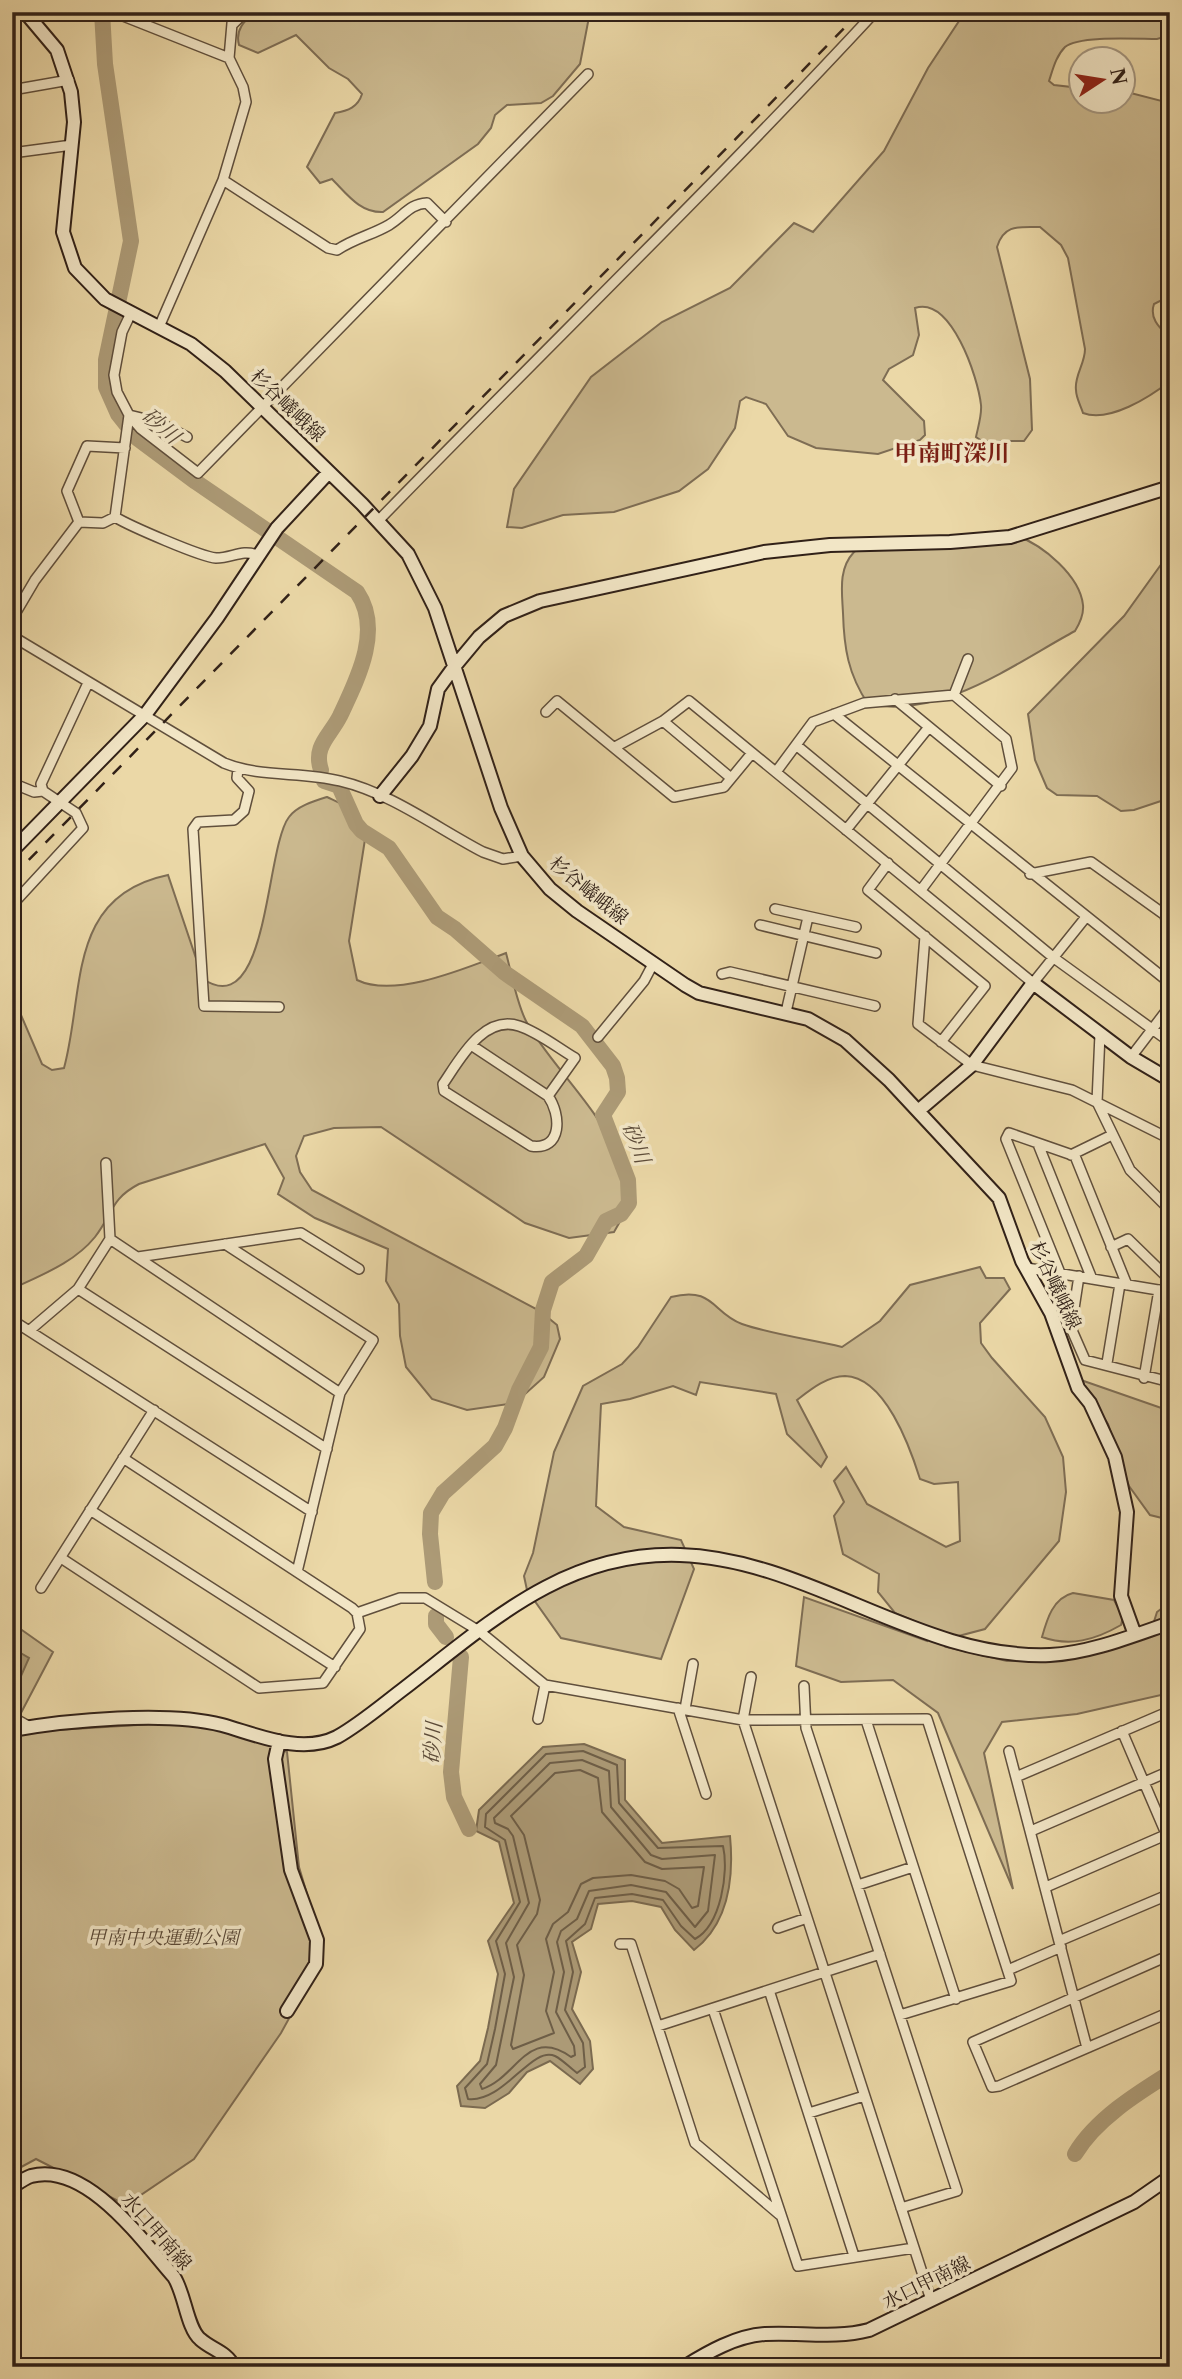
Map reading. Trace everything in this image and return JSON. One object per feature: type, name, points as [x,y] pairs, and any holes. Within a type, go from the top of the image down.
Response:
[{"type":"street","name":"杉谷嶬峨線","points":[[25,12],[57,50],[69,80],[74,110],[63,219],[68,252],[86,282],[123,308],[191,344],[264,407],[408,554],[425,583],[501,808],[522,856],[564,900],[653,964],[699,993],[786,1012],[819,1024],[845,1040],[918,1111],[999,1198],[1027,1268],[1051,1313],[1078,1388],[1099,1423],[1123,1484],[1127,1511],[1121,1596],[1135,1634]]},
{"type":"street","points":[[113,12],[229,58]]},
{"type":"street","points":[[159,327],[223,180],[246,102],[243,87],[229,58],[233,12]]},
{"type":"street","points":[[233,24],[245,12]]},
{"type":"street","points":[[378,521],[610,282],[777,118],[875,12]]},
{"type":"street","points":[[123,308],[122,332],[114,375],[117,392],[128,416],[141,429],[198,473],[588,74]]},
{"type":"street","points":[[12,90],[69,80]]},
{"type":"street","points":[[12,153],[72,145]]},
{"type":"street","points":[[223,180],[328,248],[337,250],[359,236],[382,228],[413,204],[427,203],[446,222]]},
{"type":"street","points":[[115,517],[128,416]]},
{"type":"street","points":[[128,416],[158,422],[187,437]]},
{"type":"street","points":[[79,522],[67,491],[87,446],[125,448]]},
{"type":"street","points":[[12,852],[145,715],[217,618],[277,529],[328,471]]},
{"type":"street","points":[[380,796],[412,756],[430,726],[438,690],[454,667],[479,637],[503,616],[540,601],[764,552],[830,545],[950,542],[1010,537],[1170,486]]},
{"type":"street","points":[[115,517],[197,555],[219,558],[246,551],[258,555]]},
{"type":"street","points":[[79,522],[103,523],[115,517]]},
{"type":"street","points":[[12,620],[35,580],[79,522]]},
{"type":"street","points":[[12,636],[208,756],[238,769],[254,773],[320,776],[360,787],[483,852],[503,859],[522,856]]},
{"type":"street","points":[[954,695],[968,659]]},
{"type":"street","points":[[43,791],[41,784],[88,683]]},
{"type":"street","points":[[776,772],[813,722],[864,704],[954,695],[1006,738],[1012,768],[921,890]]},
{"type":"street","points":[[895,699],[1000,786]]},
{"type":"street","points":[[547,712],[557,701],[674,797],[724,787],[752,753]]},
{"type":"street","points":[[615,747],[663,721],[689,701],[1033,983],[1131,1057],[1170,1080]]},
{"type":"street","points":[[835,714],[1030,874],[1170,983]]},
{"type":"street","points":[[663,721],[731,778]]},
{"type":"street","points":[[846,830],[929,727]]},
{"type":"street","points":[[796,745],[1054,958],[1170,1042]]},
{"type":"street","points":[[238,769],[237,778],[249,791],[244,811],[234,820],[198,822],[193,830],[204,1006],[279,1007]]},
{"type":"street","points":[[12,783],[34,792],[43,791],[76,813],[83,828],[12,905]]},
{"type":"street","points":[[1030,874],[1091,862],[1165,915],[1170,938]]},
{"type":"street","points":[[888,863],[868,890],[985,986],[941,1042]]},
{"type":"street","points":[[775,909],[856,928]]},
{"type":"street","points":[[786,1012],[808,916]]},
{"type":"street","points":[[918,1111],[972,1065],[1086,917]]},
{"type":"street","points":[[760,925],[876,953]]},
{"type":"street","points":[[925,936],[918,1024],[972,1065],[1072,1090],[1170,1139]]},
{"type":"street","points":[[597,1037],[644,981],[653,964]]},
{"type":"street","points":[[722,974],[730,972],[875,1006]]},
{"type":"street","points":[[1131,1057],[1170,1006]]},
{"type":"street","points":[[471,1045],[548,1096],[558,1112],[555,1136],[543,1146],[531,1146],[444,1091],[443,1084],[471,1045],[486,1031],[508,1024],[520,1026],[575,1058],[548,1096]]},
{"type":"street","points":[[1100,1034],[1097,1102],[1130,1170],[1170,1210]]},
{"type":"street","points":[[1060,1273],[1006,1139],[1009,1133],[1075,1156],[1124,1284],[1107,1363]]},
{"type":"street","points":[[1071,1155],[1112,1135]]},
{"type":"street","points":[[1038,1144],[1092,1279]]},
{"type":"street","points":[[30,1330],[78,1289],[110,1239],[106,1163]]},
{"type":"street","points":[[138,1257],[300,1233],[359,1269]]},
{"type":"street","points":[[110,1239],[340,1393]]},
{"type":"street","points":[[1111,1247],[1128,1239],[1170,1279]]},
{"type":"street","points":[[225,1244],[373,1340],[340,1393],[297,1572]]},
{"type":"street","points":[[1027,1268],[1165,1291],[1144,1378]]},
{"type":"street","points":[[1079,1276],[1071,1328],[1085,1360],[1107,1363],[1144,1378],[1170,1382]]},
{"type":"street","points":[[78,1289],[327,1449]]},
{"type":"street","points":[[12,1320],[312,1512]]},
{"type":"street","points":[[41,1588],[155,1410]]},
{"type":"street","points":[[61,1558],[259,1688],[323,1684],[360,1629],[357,1613],[122,1458]]},
{"type":"street","points":[[90,1510],[335,1667]]},
{"type":"street","points":[[12,1730],[173,1718],[218,1724],[299,1745],[335,1738],[529,1595],[577,1572],[629,1559],[680,1555],[726,1562],[772,1575],[956,1643],[996,1653],[1051,1655],[1084,1650],[1170,1623]]},
{"type":"street","points":[[357,1613],[400,1598],[425,1598],[479,1631],[545,1685],[743,1720],[927,1719],[1011,1981],[900,2015]]},
{"type":"street","points":[[693,1664],[682,1709],[706,1794]]},
{"type":"street","points":[[751,1677],[743,1720],[931,2301]]},
{"type":"street","points":[[538,1719],[545,1685]]},
{"type":"street","points":[[804,1686],[804,1720],[957,2191],[901,2208]]},
{"type":"street","points":[[1016,1777],[1170,1711]]},
{"type":"street","points":[[12,1717],[30,1727]]},
{"type":"street","points":[[866,1720],[956,1999]]},
{"type":"street","points":[[1046,1887],[1169,1837],[1122,1731]]},
{"type":"street","points":[[279,1741],[275,1759],[291,1870],[317,1940],[316,1964],[287,2011]]},
{"type":"street","points":[[1009,1751],[1087,2048]]},
{"type":"street","points":[[1031,1831],[1170,1771]]},
{"type":"street","points":[[858,1885],[913,1867]]},
{"type":"street","points":[[1008,1970],[1170,1894]]},
{"type":"street","points":[[778,1928],[807,1919]]},
{"type":"street","points":[[620,1944],[631,1944],[695,2143],[781,2216]]},
{"type":"street","points":[[658,2026],[880,1954]]},
{"type":"street","points":[[1170,1955],[973,2042],[992,2087],[1170,2012]]},
{"type":"street","points":[[769,1990],[854,2256]]},
{"type":"street","points":[[713,2009],[798,2266],[914,2248]]},
{"type":"street","points":[[809,2113],[864,2096]]},
{"type":"street","name":"水口甲南線","points":[[12,2187],[31,2176],[44,2175],[76,2182],[97,2193],[174,2277],[183,2290],[193,2329],[200,2339],[221,2350],[234,2367]]},
{"type":"street","name":"水口甲南線","points":[[684,2367],[725,2345],[748,2337],[765,2334],[836,2335],[869,2330],[1134,2202],[1170,2177]]},
{"type":"green space","points":[[255,12],[585,12],[589,17],[580,64],[553,96],[541,103],[507,105],[495,115],[491,128],[478,144],[383,212],[361,206],[332,179],[320,183],[307,167],[335,113],[352,108],[362,94],[348,79],[329,68],[296,35],[258,53],[239,45],[241,26]]},
{"type":"green space","points":[[965,12],[1165,12],[1164,37],[1095,39],[1066,46],[1057,59],[1049,81],[1054,85],[1066,86],[1066,116],[1136,116],[1136,94],[1162,101],[1169,113],[1170,296],[1154,304],[1153,314],[1156,323],[1170,338],[1170,381],[1129,407],[1105,414],[1083,413],[1076,385],[1085,349],[1068,258],[1061,245],[1040,227],[1013,228],[1004,234],[997,247],[1030,379],[1032,430],[1024,441],[982,441],[976,437],[981,405],[979,392],[960,342],[940,314],[928,308],[915,308],[919,335],[913,355],[889,369],[883,380],[924,421],[925,435],[920,440],[878,454],[816,448],[788,436],[766,404],[746,397],[740,401],[735,428],[708,469],[679,491],[614,512],[563,515],[522,528],[507,527],[514,489],[591,377],[662,322],[730,288],[794,223],[813,232],[884,151],[928,68]]},
{"type":"green space","points":[[1017,536],[1049,554],[1075,583],[1083,609],[1075,631],[1002,673],[949,697],[895,707],[868,704],[848,660],[845,638],[842,581],[845,566],[854,552],[865,546],[906,539]]},
{"type":"green space","points":[[1170,552],[1170,798],[1134,810],[1121,811],[1097,796],[1057,795],[1047,788],[1035,760],[1028,714],[1124,616]]},
{"type":"green space","points":[[327,797],[356,814],[366,833],[349,941],[357,980],[373,985],[391,986],[411,983],[452,973],[506,953],[526,1021],[540,1044],[599,1121],[615,1149],[625,1177],[625,1205],[614,1232],[569,1238],[525,1223],[381,1127],[334,1128],[304,1136],[296,1156],[300,1172],[312,1190],[540,1311],[557,1325],[560,1339],[544,1377],[515,1403],[467,1410],[432,1399],[406,1367],[400,1336],[399,1304],[386,1281],[388,1249],[315,1218],[278,1194],[284,1178],[265,1144],[139,1184],[122,1195],[87,1246],[56,1268],[12,1289],[12,1015],[21,1015],[42,1064],[52,1070],[64,1068],[79,979],[96,925],[112,903],[135,886],[168,875],[203,979],[225,986],[241,977],[253,955],[262,926],[281,835],[289,817],[301,807]]},
{"type":"green space","points":[[980,1267],[986,1278],[1004,1278],[1010,1289],[980,1323],[981,1343],[1045,1417],[1063,1457],[1066,1492],[1059,1541],[985,1629],[955,1637],[946,1647],[1007,1661],[1058,1661],[1150,1634],[1157,1612],[1170,1602],[1170,1693],[1077,1714],[1002,1722],[984,1753],[1013,1889],[938,1713],[893,1680],[841,1682],[796,1666],[804,1597],[927,1641],[931,1628],[895,1613],[878,1592],[879,1574],[843,1554],[834,1516],[844,1502],[834,1481],[846,1467],[867,1504],[946,1547],[960,1541],[958,1482],[934,1484],[920,1479],[894,1416],[872,1388],[859,1379],[845,1376],[832,1378],[797,1400],[827,1457],[821,1467],[787,1434],[776,1394],[700,1382],[696,1395],[673,1386],[630,1399],[601,1404],[596,1506],[624,1527],[681,1540],[694,1569],[661,1659],[561,1638],[527,1590],[524,1576],[533,1553],[554,1452],[583,1386],[622,1364],[638,1347],[671,1297],[696,1295],[742,1324],[842,1347],[880,1321],[910,1285]]},
{"type":"green space","points":[[1078,1379],[1170,1411],[1170,1520],[1150,1515],[1129,1486],[1108,1424]]},
{"type":"green space","points":[[1073,1593],[1114,1600],[1123,1617],[1121,1625],[1102,1635],[1072,1642],[1042,1637],[1056,1604]]},
{"type":"green space","points":[[12,1623],[53,1652],[12,1730]]},
{"type":"green space","name":"甲南中央運動公園","points":[[170,1723],[245,1735],[287,1752],[299,1867],[318,1931],[320,1962],[281,2033],[194,2159],[126,2205],[36,2159],[12,2172],[12,1739],[24,1732]]},
{"type":"water","points":[[12,1648],[29,1658],[17,1685],[12,1685]]},
{"type":"water","points":[[584,1744],[625,1760],[625,1800],[662,1843],[730,1836],[731,1868],[727,1899],[715,1927],[694,1950],[675,1930],[661,1907],[632,1901],[598,1904],[591,1929],[572,1942],[581,1972],[572,2009],[590,2041],[593,2069],[580,2084],[550,2061],[527,2072],[509,2093],[485,2108],[461,2106],[457,2086],[480,2061],[498,1974],[488,1941],[514,1903],[499,1842],[476,1831],[479,1810],[543,1747]]},
{"type":"waterway","name":"砂川","points":[[102,12],[105,64],[131,241],[106,360],[106,387],[118,414],[137,438],[196,482],[357,592],[368,622],[365,655],[347,702],[321,748],[321,770]]},
{"type":"waterway","name":"砂川","points":[[324,781],[339,786],[356,824],[362,831],[389,848],[437,917],[455,929],[505,973],[582,1026],[613,1066],[617,1078],[618,1092],[603,1115],[628,1180],[629,1203],[621,1214],[606,1221],[586,1256],[552,1282],[543,1310],[541,1347],[519,1390],[505,1428],[495,1446],[443,1493],[431,1513],[430,1534],[435,1582]]},
{"type":"waterway","name":"砂川","points":[[436,1616],[436,1624],[446,1637]]},
{"type":"waterway","name":"砂川","points":[[461,1657],[451,1772],[454,1797],[469,1829]]},
{"type":"waterway","points":[[1075,2154],[1105,2119],[1170,2073]]},
{"type":"railway","points":[[12,877],[860,12]]},
{"type":"district","name":"甲南町深川","points":[[952,453]]}]
